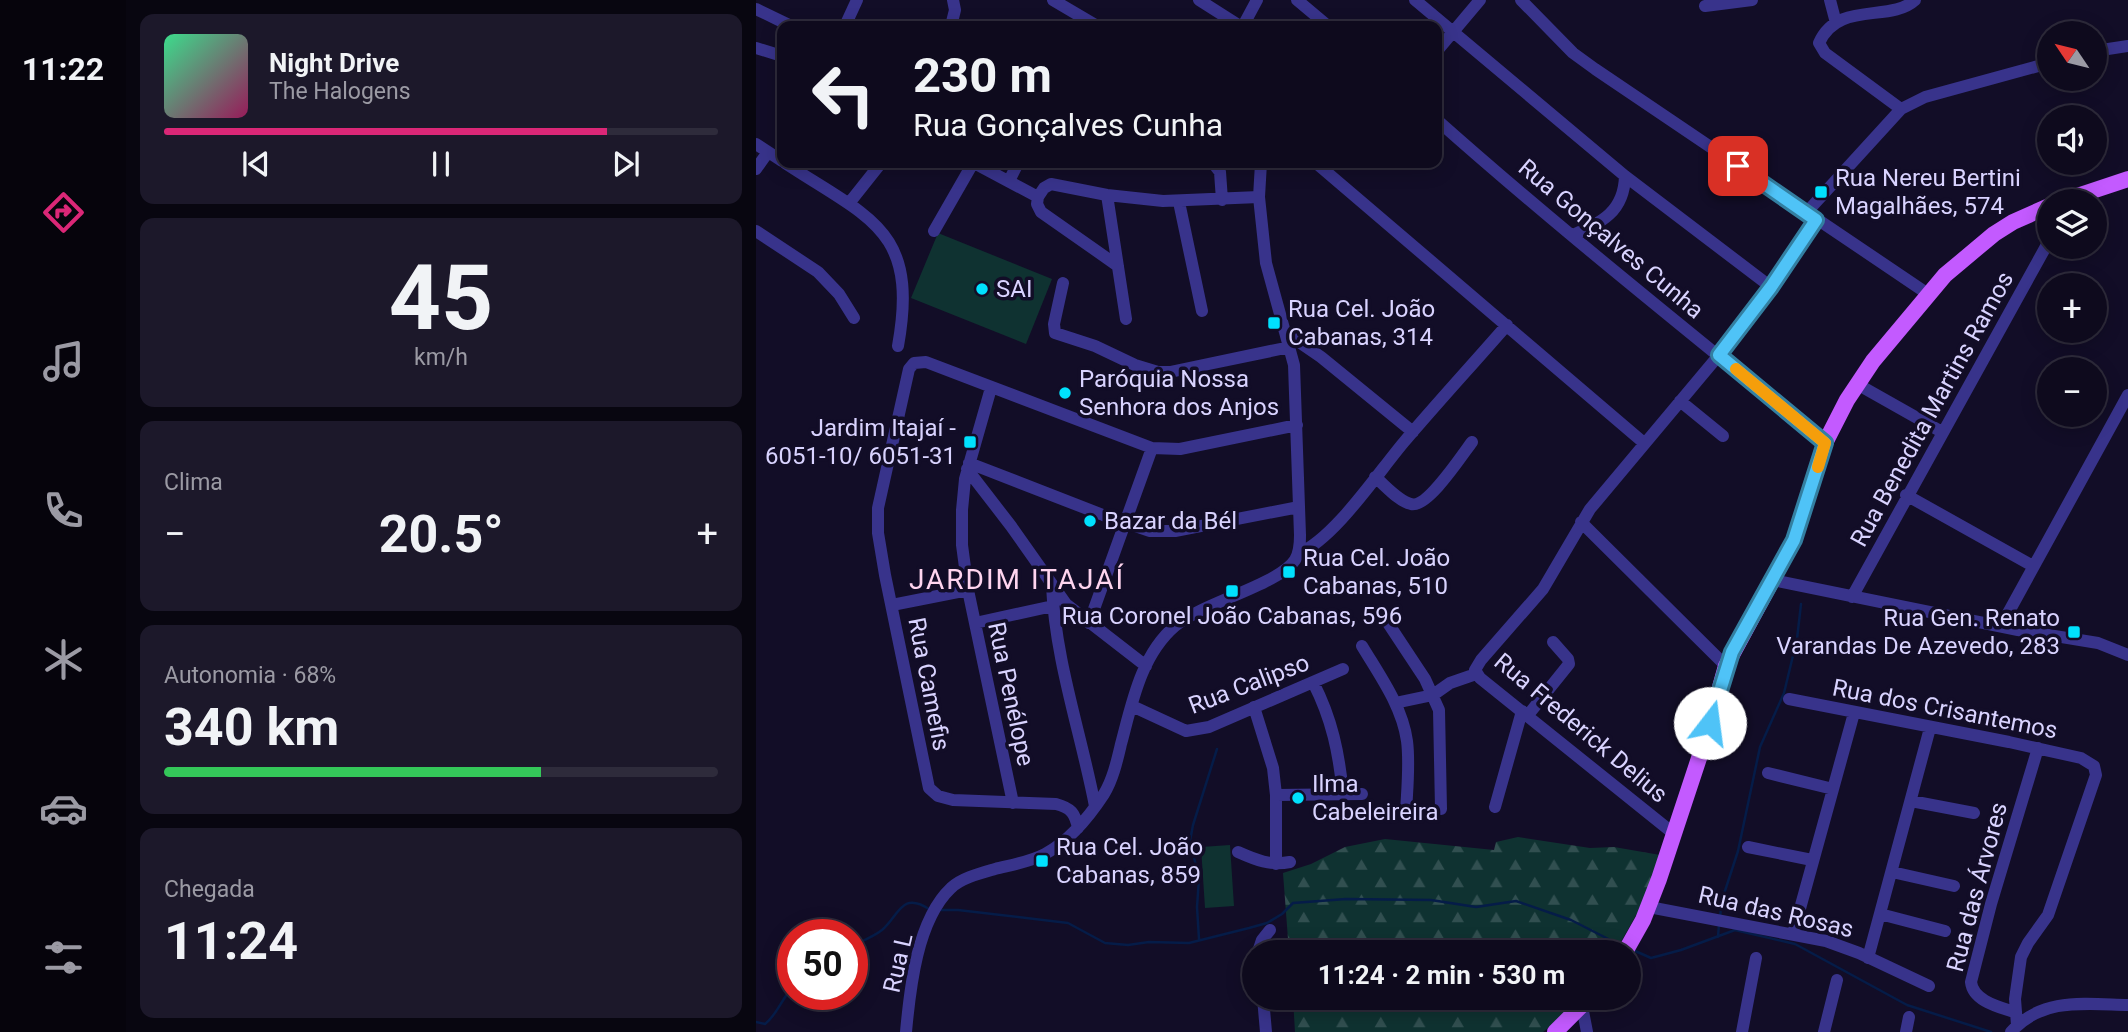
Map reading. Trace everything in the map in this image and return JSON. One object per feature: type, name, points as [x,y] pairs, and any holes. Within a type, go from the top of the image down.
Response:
[{"type":"main road","points":[[2100,189],[2128,179]]},
{"type":"main road","points":[[1632,940],[1649,907],[1706,737],[1726,666],[1802,520],[1825,443],[1857,384],[1945,275],[1986,239],[2037,211]]},
{"type":"main road","points":[[1563,1029],[1579,1010]]},
{"type":"street","points":[[847,21],[857,0]]},
{"type":"street","points":[[952,21],[955,10],[953,0]]},
{"type":"street","points":[[1053,0],[1089,21]]},
{"type":"street","points":[[1199,0],[1233,21]]},
{"type":"street","points":[[1244,21],[1257,0]]},
{"type":"street","points":[[1297,0],[1322,21]]},
{"type":"street","points":[[1415,0],[1440,21]]},
{"type":"street","points":[[1442,45],[1480,0]]},
{"type":"street","points":[[1521,0],[1555,36],[1584,61],[1928,294]]},
{"type":"street","points":[[1704,6],[1752,0]]},
{"type":"street","points":[[1830,0],[1836,23]]},
{"type":"street","points":[[1870,0],[1876,12]]},
{"type":"street","points":[[1915,0],[1903,6],[1856,15],[1836,23],[1821,39],[1822,49],[1902,109],[1924,97],[2037,66]]},
{"type":"street","points":[[756,9],[780,21]]},
{"type":"street","points":[[1442,23],[1625,176],[1771,287]]},
{"type":"street","points":[[2107,49],[2128,46]]},
{"type":"street","points":[[756,48],[777,54]]},
{"type":"street","name":"Rua Frederick Delius","points":[[1674,833],[1476,674],[1476,667],[1543,589],[1581,522],[1605,488],[1719,355],[1771,287],[1811,216],[1902,109]]},
{"type":"street","name":"Rua Gonçalves Cunha","points":[[1442,124],[1654,305],[1825,443]]},
{"type":"street","points":[[756,144],[777,157]]},
{"type":"street","points":[[756,169],[768,152]]},
{"type":"street","points":[[794,168],[850,202],[891,244],[900,264],[904,304],[898,346]]},
{"type":"street","points":[[850,202],[877,168]]},
{"type":"street","points":[[934,231],[970,168]]},
{"type":"street","points":[[983,168],[1038,197]]},
{"type":"street","points":[[1009,181],[1016,168]]},
{"type":"street","points":[[1217,168],[1220,172],[1222,200]]},
{"type":"street","points":[[1261,168],[1259,197],[1266,263],[1294,365],[1298,554]]},
{"type":"street","points":[[1322,168],[1644,443]]},
{"type":"street","points":[[1573,235],[1603,221],[1610,214],[1621,198],[1625,176]]},
{"type":"street","points":[[1118,266],[1041,212],[1038,208],[1038,197],[1044,188],[1051,184],[1107,195],[1179,202],[1259,197]]},
{"type":"street","points":[[1107,195],[1126,319]]},
{"type":"street","points":[[1179,202],[1202,311]]},
{"type":"street","points":[[756,231],[818,272],[839,294],[854,318]]},
{"type":"street","name":"Rua Benedita Martins Ramos","points":[[1852,597],[1906,495],[2039,259]]},
{"type":"street","points":[[1063,283],[1054,324],[1055,333],[1095,346],[1147,369],[1170,372],[1290,347]]},
{"type":"street","points":[[1078,828],[1111,781],[1132,706],[1146,666],[1158,644],[1179,623],[1284,571],[1298,554],[1324,538],[1507,325]]},
{"type":"street","points":[[1286,333],[1321,357],[1413,432]]},
{"type":"street","points":[[1294,365],[1307,358],[1321,357]]},
{"type":"street","name":"Rua Camefis","points":[[991,388],[920,361],[909,369],[878,508],[878,533],[892,605],[929,788],[938,796],[953,800],[1066,806],[1076,816],[1078,828]]},
{"type":"street","points":[[1857,384],[1942,432]]},
{"type":"street","points":[[991,388],[1152,448],[1180,449],[1297,425]]},
{"type":"street","name":"Rua Penélope","points":[[991,388],[969,466],[962,510],[962,545],[968,590],[1013,803]]},
{"type":"street","points":[[2001,626],[2128,395]]},
{"type":"street","points":[[1680,401],[1723,436]]},
{"type":"street","points":[[1375,477],[1409,504],[1419,504],[1432,494],[1472,442]]},
{"type":"street","points":[[1089,623],[1152,448]]},
{"type":"street","points":[[969,466],[1150,530],[1175,531],[1299,507]]},
{"type":"street","points":[[969,466],[1066,604],[1146,666]]},
{"type":"street","points":[[1906,495],[2034,566]]},
{"type":"street","points":[[1581,522],[1726,666]]},
{"type":"street","points":[[1773,580],[2098,643],[2128,655]]},
{"type":"street","points":[[1052,585],[1053,606],[1071,701],[1095,806]]},
{"type":"street","points":[[892,605],[968,590]]},
{"type":"street","points":[[975,623],[1053,606]]},
{"type":"street","points":[[1384,617],[1439,709],[1441,809]]},
{"type":"street","points":[[1495,807],[1525,713],[1569,664],[1568,659],[1553,642]]},
{"type":"street","points":[[1362,646],[1395,703],[1407,743],[1406,813]]},
{"type":"street","name":"Rua Calipso","points":[[1132,706],[1190,732],[1209,727],[1343,669]]},
{"type":"street","points":[[1395,703],[1433,695],[1450,683],[1476,674]]},
{"type":"street","points":[[1313,682],[1332,725],[1343,794]]},
{"type":"street","name":"Rua dos Crisantemos","points":[[1789,699],[2038,748],[2092,763],[2096,775],[2048,915],[2021,957],[2014,1023]]},
{"type":"street","points":[[1254,707],[1273,768],[1276,795],[1276,864]]},
{"type":"street","points":[[1793,934],[1854,713]]},
{"type":"street","points":[[1868,958],[1930,728]]},
{"type":"street","name":"Rua das Árvores","points":[[2014,1023],[1978,996],[1971,988],[1971,982],[1991,904],[2038,748]]},
{"type":"street","points":[[1768,773],[1833,789]]},
{"type":"street","points":[[1276,795],[1362,794]]},
{"type":"street","points":[[1911,801],[1974,813]]},
{"type":"street","name":"Rua L","points":[[906,1032],[912,975],[918,953],[935,911],[951,888],[961,881],[1045,855],[1078,828]]},
{"type":"street","points":[[1748,847],[1812,860]]},
{"type":"street","points":[[1238,852],[1258,861],[1276,864],[1290,862]]},
{"type":"street","points":[[1892,872],[1954,886]]},
{"type":"street","name":"Rua das Rosas","points":[[1649,907],[1793,934],[1844,947],[1929,986]]},
{"type":"street","points":[[1880,914],[1945,931]]},
{"type":"street","points":[[1262,940],[1270,930]]},
{"type":"street","points":[[1742,1032],[1756,958]]},
{"type":"street","points":[[1824,1032],[1837,980]]},
{"type":"street","points":[[2014,1023],[2055,1005],[2128,1005]]},
{"type":"street","points":[[1264,1010],[1266,1032]]},
{"type":"street","points":[[1586,1010],[1587,1032]]},
{"type":"street","points":[[1906,1032],[1909,1017]]},
{"type":"green space","name":"SAI","points":[[938,233],[1052,279],[1026,344],[911,298]]},
{"type":"green space","points":[[1518,837],[1590,848],[1614,847],[1660,855],[1643,903],[1622,940],[1288,940],[1283,873],[1311,864],[1345,847],[1385,839],[1494,850],[1496,842]]},
{"type":"green space","points":[[1230,845],[1234,906],[1205,908],[1201,847]]},
{"type":"green space","points":[[1294,1010],[1568,1010],[1543,1032],[1295,1032]]},
{"type":"waterway","points":[[1720,917],[1722,900],[1738,851],[1760,747],[1784,693],[1797,639],[1801,604]]},
{"type":"waterway","points":[[1199,939],[1199,878],[1190,841],[1217,749]]},
{"type":"waterway","points":[[939,910],[1068,923],[1105,943],[1128,945],[1149,942],[1189,943],[1249,928],[1267,923],[1293,903],[1346,899],[1431,900],[1476,907],[1516,901],[1571,920],[1610,940]]},
{"type":"waterway","points":[[868,938],[882,930],[906,904],[920,904],[929,909]]},
{"type":"waterway","points":[[1718,937],[1719,924]]},
{"type":"waterway","points":[[1641,954],[1651,958],[1735,930],[1795,944],[1907,1005],[1991,1032]]},
{"type":"waterway","points":[[756,1022],[765,1024],[777,1010]]},
{"type":"slow traffic","points":[[1736,369],[1825,443],[1818,467]]},
{"type":"place","name":"Rua Nereu Bertini Magalhães, 574","points":[[1821,192]]},
{"type":"place","name":"SAI","points":[[982,289]]},
{"type":"place","name":"Rua Cel. João Cabanas, 314","points":[[1274,323]]},
{"type":"place","name":"Paróquia Nossa Senhora dos Anjos","points":[[1065,393]]},
{"type":"place","name":"Jardim Itajaí - 6051-10/ 6051-31","points":[[970,442]]},
{"type":"place","name":"Bazar da Bél","points":[[1090,521]]},
{"type":"place","name":"Rua Cel. João Cabanas, 510","points":[[1289,572]]},
{"type":"place","name":"Rua Coronel João Cabanas, 596","points":[[1232,591]]},
{"type":"place","name":"Rua Gen. Renato Varandas De Azevedo, 283","points":[[2074,632]]},
{"type":"place","name":"Ilma Cabeleireira","points":[[1298,798]]},
{"type":"place","name":"Rua Cel. João Cabanas, 859","points":[[1042,861]]},
{"type":"district","name":"JARDIM ITAJAÍ","points":[[1017,579]]},
{"type":"route","points":[[1710,723],[1732,652],[1794,540],[1825,443],[1719,355],[1771,287],[1816,220],[1738,166]]}]
